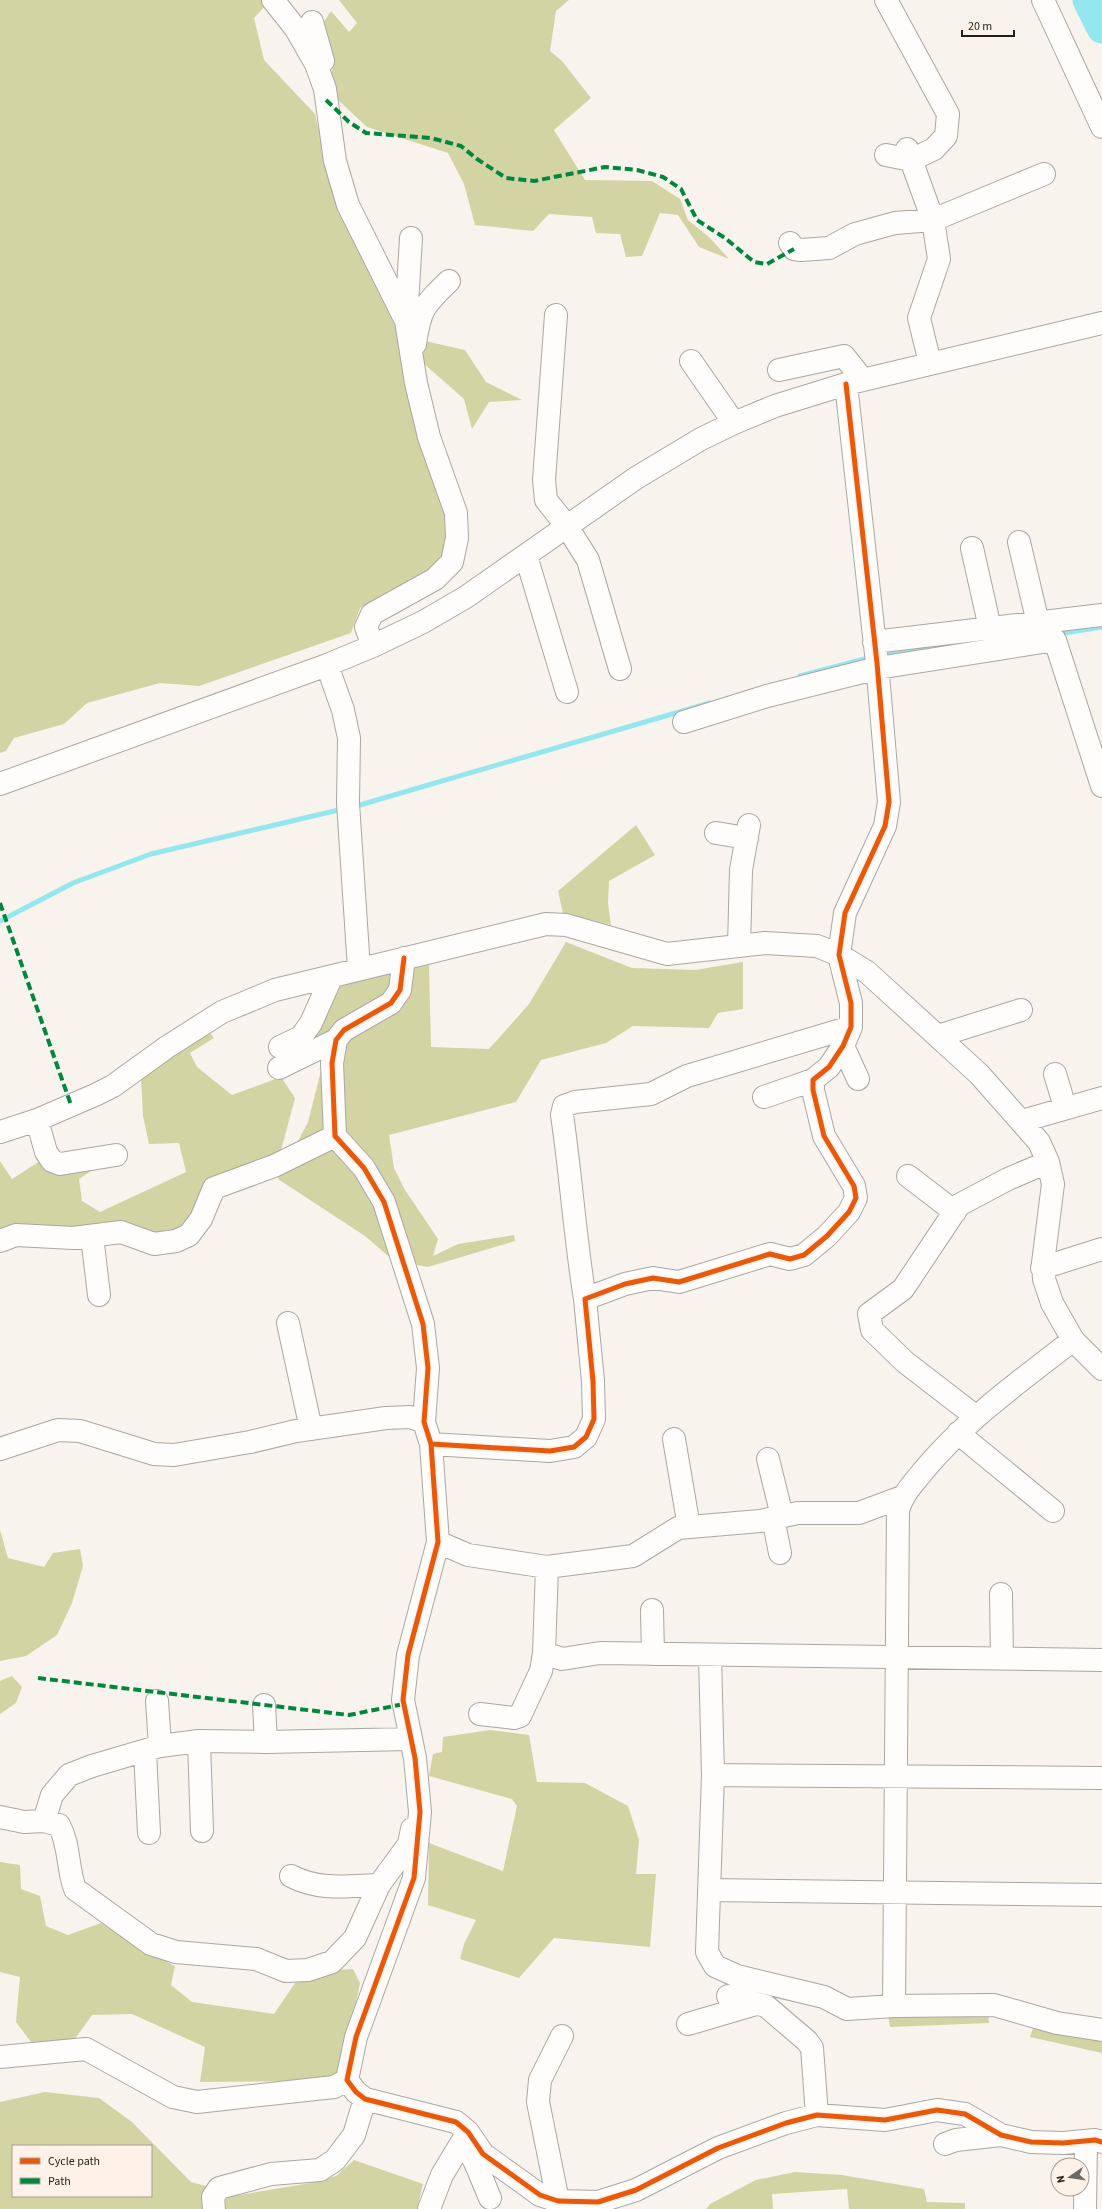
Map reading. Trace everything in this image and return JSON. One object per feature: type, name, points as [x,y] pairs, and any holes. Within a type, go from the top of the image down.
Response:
[{"type":"street","points":[[273,0],[296,29],[316,64],[325,89],[335,161],[348,205],[406,320]]},
{"type":"street","points":[[886,0],[948,114],[946,136],[934,149],[909,154],[886,155]]},
{"type":"street","points":[[1043,0],[1102,127]]},
{"type":"street","points":[[312,22],[322,52],[324,70],[321,79]]},
{"type":"street","points":[[909,154],[933,220],[939,259],[919,318],[930,363]]},
{"type":"street","points":[[790,243],[794,249],[801,250],[829,248],[855,234],[894,223],[933,220],[1044,174]]},
{"type":"street","points":[[373,646],[366,627],[372,614],[435,579],[452,562],[457,538],[456,513],[429,437],[412,361],[406,320],[411,238]]},
{"type":"street","points":[[412,361],[419,318],[429,300],[449,281]]},
{"type":"street","points":[[556,315],[544,480],[546,500],[566,525],[588,560],[620,670]]},
{"type":"street","points":[[0,784],[327,665],[373,646],[423,622],[466,597],[526,556],[566,525],[665,460],[734,423],[781,404],[854,382],[1102,324]]},
{"type":"street","points":[[779,370],[844,356],[854,382],[889,802],[885,826],[845,914],[839,955],[851,1003],[847,1036],[858,1079]]},
{"type":"street","points":[[691,361],[734,423]]},
{"type":"street","points":[[1019,542],[1038,623]]},
{"type":"street","points":[[972,548],[990,628]]},
{"type":"street","points":[[526,556],[567,692]]},
{"type":"street","points":[[684,722],[767,696],[876,655],[990,628],[1102,615]]},
{"type":"street","points":[[876,655],[1055,640],[1102,786]]},
{"type":"street","points":[[327,665],[343,710],[349,738],[348,809],[359,969]]},
{"type":"street","points":[[716,833],[748,831],[741,870],[739,946]]},
{"type":"street","points":[[0,1132],[37,1120],[113,1086],[167,1046],[222,1012],[275,990],[331,978],[359,969],[546,924],[566,925],[667,954],[765,943],[817,946],[839,955],[868,972],[979,1074],[1039,1142],[1048,1162],[1053,1184],[1042,1268],[1044,1279],[1052,1302],[1073,1340],[1102,1369]]},
{"type":"street","points":[[278,1068],[336,1040],[344,1030],[391,1003],[400,990],[404,958]]},
{"type":"street","points":[[280,1047],[301,1037],[311,1024],[331,978]]},
{"type":"street","points":[[938,1036],[1021,1010]]},
{"type":"street","points":[[764,1097],[813,1080],[829,1068],[847,1036]]},
{"type":"street","points":[[431,1444],[550,1451],[574,1447],[586,1437],[594,1419],[593,1381],[585,1299],[576,1241],[572,1178],[562,1115],[564,1106],[575,1102],[651,1094],[687,1076],[847,1036]]},
{"type":"street","points":[[336,1040],[332,1063],[335,1136],[364,1168],[384,1202],[423,1324],[428,1368],[424,1422],[431,1444],[438,1542],[408,1655],[403,1700],[415,1758],[420,1812],[414,1878],[356,2037],[347,2080],[356,2092],[365,2098],[456,2122],[466,2137],[483,2154],[540,2195],[558,2201],[598,2202],[636,2190],[718,2148],[786,2122],[817,2115],[885,2120],[937,2110],[965,2114],[1001,2135],[1031,2142],[1094,2142],[1085,2209]]},
{"type":"street","points":[[1055,1074],[1065,1107]]},
{"type":"street","points":[[585,1299],[625,1284],[653,1278],[680,1282],[770,1254],[790,1259],[804,1255],[827,1236],[849,1212],[856,1198],[854,1186],[824,1136],[813,1090],[813,1080]]},
{"type":"street","points":[[1022,1121],[1065,1107],[1102,1098]]},
{"type":"street","points":[[37,1120],[46,1152],[52,1161],[60,1164],[116,1155]]},
{"type":"street","points":[[0,1241],[16,1235],[73,1238],[121,1232],[154,1244],[176,1241],[189,1235],[201,1219],[214,1188],[274,1166],[335,1136]]},
{"type":"street","points":[[975,1416],[905,1362],[872,1330],[868,1314],[903,1289],[959,1206],[1008,1179],[1048,1162]]},
{"type":"street","points":[[908,1176],[955,1212]]},
{"type":"street","points":[[88,1236],[94,1289]]},
{"type":"street","points":[[1042,1268],[1102,1249]]},
{"type":"street","points":[[288,1323],[311,1429]]},
{"type":"street","points":[[894,2006],[898,1659],[898,1510],[902,1497],[937,1455],[975,1416],[1073,1340]]},
{"type":"street","points":[[0,1449],[58,1430],[80,1431],[154,1454],[174,1455],[311,1429],[402,1417],[410,1417],[424,1422]]},
{"type":"street","points":[[958,1433],[1053,1511]]},
{"type":"street","points":[[674,1440],[689,1527]]},
{"type":"street","points":[[768,1459],[778,1517],[780,1553]]},
{"type":"street","points":[[438,1542],[468,1555],[547,1567],[633,1556],[678,1528],[778,1517],[798,1513],[859,1513],[902,1497]]},
{"type":"street","points":[[480,1714],[514,1718],[520,1716],[542,1671],[547,1567]]},
{"type":"street","points":[[1001,1594],[1002,1660]]},
{"type":"street","points":[[652,1610],[653,1654]]},
{"type":"street","points":[[544,1654],[562,1659],[600,1653],[898,1659],[1102,1660]]},
{"type":"street","points":[[710,1655],[713,1775],[707,1952],[715,1966],[737,1976],[824,1997],[847,2010],[894,2006],[994,2005],[1057,2023],[1102,2030]]},
{"type":"street","points":[[149,1833],[157,1700]]},
{"type":"street","points":[[264,1706],[266,1742]]},
{"type":"street","points":[[44,1821],[52,1795],[69,1775],[92,1766],[153,1748],[199,1741],[266,1742],[410,1739]]},
{"type":"street","points":[[199,1741],[202,1831]]},
{"type":"street","points":[[713,1775],[1102,1778]]},
{"type":"street","points":[[0,1817],[24,1822],[44,1821],[59,1825],[65,1836],[71,1879],[75,1889],[151,1944],[176,1952],[256,1959],[286,1971],[308,1970],[332,1962],[355,1938],[379,1885],[409,1844],[413,1825],[420,1812]]},
{"type":"street","points":[[291,1876],[305,1884],[322,1887],[379,1885]]},
{"type":"street","points":[[710,1890],[1102,1895]]},
{"type":"street","points":[[728,1996],[766,2006],[807,2041],[812,2048],[817,2115]]},
{"type":"street","points":[[688,2024],[756,2003]]},
{"type":"street","points":[[558,2201],[538,2102],[540,2080],[562,2036]]},
{"type":"street","points":[[0,2057],[86,2049],[173,2097],[197,2102],[334,2087],[347,2080]]},
{"type":"street","points":[[214,2209],[213,2197],[219,2188],[271,2174],[320,2170],[335,2160],[354,2135],[365,2098]]},
{"type":"street","points":[[945,2144],[956,2140],[1001,2135]]},
{"type":"street","points":[[466,2137],[490,2198]]},
{"type":"street","points":[[429,2209],[442,2175],[466,2137]]},
{"type":"green space","points":[[0,0],[262,0],[265,6],[254,18],[264,60],[315,114],[329,175],[398,325],[448,517],[445,558],[425,577],[360,608],[351,633],[199,686],[160,683],[87,703],[64,724],[14,738],[6,751],[0,753]]},
{"type":"green space","points":[[339,0],[569,0],[556,11],[550,51],[562,61],[591,98],[554,130],[585,180],[652,181],[680,199],[688,220],[710,238],[729,259],[699,247],[678,215],[660,213],[642,256],[626,257],[620,234],[596,233],[592,217],[549,214],[533,231],[475,225],[464,184],[448,153],[367,127],[337,99],[329,80],[335,61],[323,23],[331,11],[349,32],[357,23]]},
{"type":"green space","points":[[425,341],[465,350],[486,382],[522,400],[489,402],[472,429],[464,399],[422,362]]},
{"type":"green space","points":[[636,825],[655,855],[609,881],[608,903],[611,925],[563,913],[558,891]]},
{"type":"green space","points":[[566,942],[632,968],[695,970],[743,962],[743,1009],[718,1013],[709,1028],[633,1026],[606,1043],[541,1060],[516,1102],[389,1135],[394,1168],[405,1190],[438,1239],[433,1256],[458,1244],[514,1235],[515,1241],[428,1267],[394,1261],[365,1236],[278,1179],[308,1122],[323,1063],[311,1039],[336,985],[371,975],[429,965],[431,1047],[489,1049],[529,1004]]},
{"type":"green space","points":[[208,1030],[214,1038],[190,1053],[197,1067],[232,1095],[281,1077],[295,1098],[280,1154],[203,1184],[189,1223],[173,1234],[0,1231],[0,1161],[12,1179],[40,1161],[52,1173],[96,1168],[79,1179],[82,1201],[100,1212],[186,1172],[179,1143],[149,1144],[143,1116],[141,1077]]},
{"type":"green space","points":[[0,1530],[8,1558],[44,1567],[53,1553],[80,1549],[83,1566],[72,1603],[57,1635],[26,1656],[0,1661]]},
{"type":"green space","points":[[12,1676],[22,1687],[16,1703],[0,1714],[0,1681]]},
{"type":"green space","points":[[490,1730],[529,1735],[537,1782],[585,1783],[628,1806],[639,1840],[636,1874],[656,1874],[650,1947],[554,1938],[519,1978],[460,1959],[464,1944],[476,1920],[428,1905],[429,1843],[503,1871],[517,1806],[512,1799],[429,1776],[433,1754],[442,1752],[443,1737]]},
{"type":"green space","points":[[0,1862],[20,1865],[21,1889],[40,1896],[46,1926],[68,1935],[101,1923],[138,1948],[175,1966],[171,1985],[192,2002],[274,2014],[295,1983],[337,1970],[353,1969],[360,1983],[341,2074],[324,2081],[200,2082],[205,2047],[132,2014],[92,2015],[72,2043],[31,2042],[16,2022],[20,1977],[0,1972]]},
{"type":"green space","points":[[988,2014],[989,2023],[890,2027],[888,2015]]},
{"type":"green space","points":[[1034,2025],[1102,2039],[1102,2053],[1030,2037]]},
{"type":"green space","points":[[45,2092],[99,2098],[132,2122],[191,2182],[239,2195],[310,2183],[336,2176],[354,2160],[423,2184],[417,2209],[0,2209],[0,2102]]},
{"type":"green space","points":[[795,2172],[842,2175],[924,2189],[927,2202],[965,2203],[965,2209],[849,2209],[847,2189],[772,2194],[773,2209],[706,2209],[710,2204],[756,2180]]},
{"type":"waterway","points":[[1088,0],[1102,28]]},
{"type":"waterway","points":[[1058,634],[1102,627]]},
{"type":"waterway","points":[[881,655],[945,647]]},
{"type":"waterway","points":[[800,676],[872,657]]},
{"type":"waterway","points":[[353,807],[710,703]]},
{"type":"waterway","points":[[0,921],[73,883],[151,854],[343,809]]},
{"type":"marked path","points":[[326,100],[349,122],[366,133],[431,138],[461,146],[477,159],[506,178],[534,181],[605,167],[637,170],[663,177],[681,189],[697,220],[725,238],[754,262],[767,264],[794,249]]},
{"type":"marked path","points":[[0,903],[71,1105]]},
{"type":"marked path","points":[[38,1678],[349,1715],[404,1704]]},
{"type":"cycle path","points":[[431,1444],[550,1451],[574,1447],[586,1437],[594,1419],[593,1381],[585,1299],[625,1284],[653,1278],[679,1282],[770,1254],[790,1259],[804,1255],[827,1236],[849,1212],[856,1198],[854,1186],[824,1136],[813,1090],[813,1080],[829,1067],[843,1046],[851,1027],[851,1003],[839,955],[845,913],[885,826],[889,802],[877,663],[846,384]]},
{"type":"cycle path","points":[[404,958],[400,990],[391,1003],[344,1030],[336,1040],[332,1063],[335,1136],[364,1168],[384,1202],[423,1324],[428,1368],[424,1422],[431,1444],[438,1542],[408,1655],[403,1700],[415,1758],[420,1812],[414,1878],[356,2037],[347,2080],[356,2092],[365,2099],[456,2122],[468,2132],[483,2154],[540,2195],[558,2201],[598,2202],[636,2190],[718,2148],[786,2123],[817,2115],[885,2120],[937,2110],[965,2114],[1001,2135],[1031,2142],[1063,2143],[1095,2140],[1102,2142]]}]
